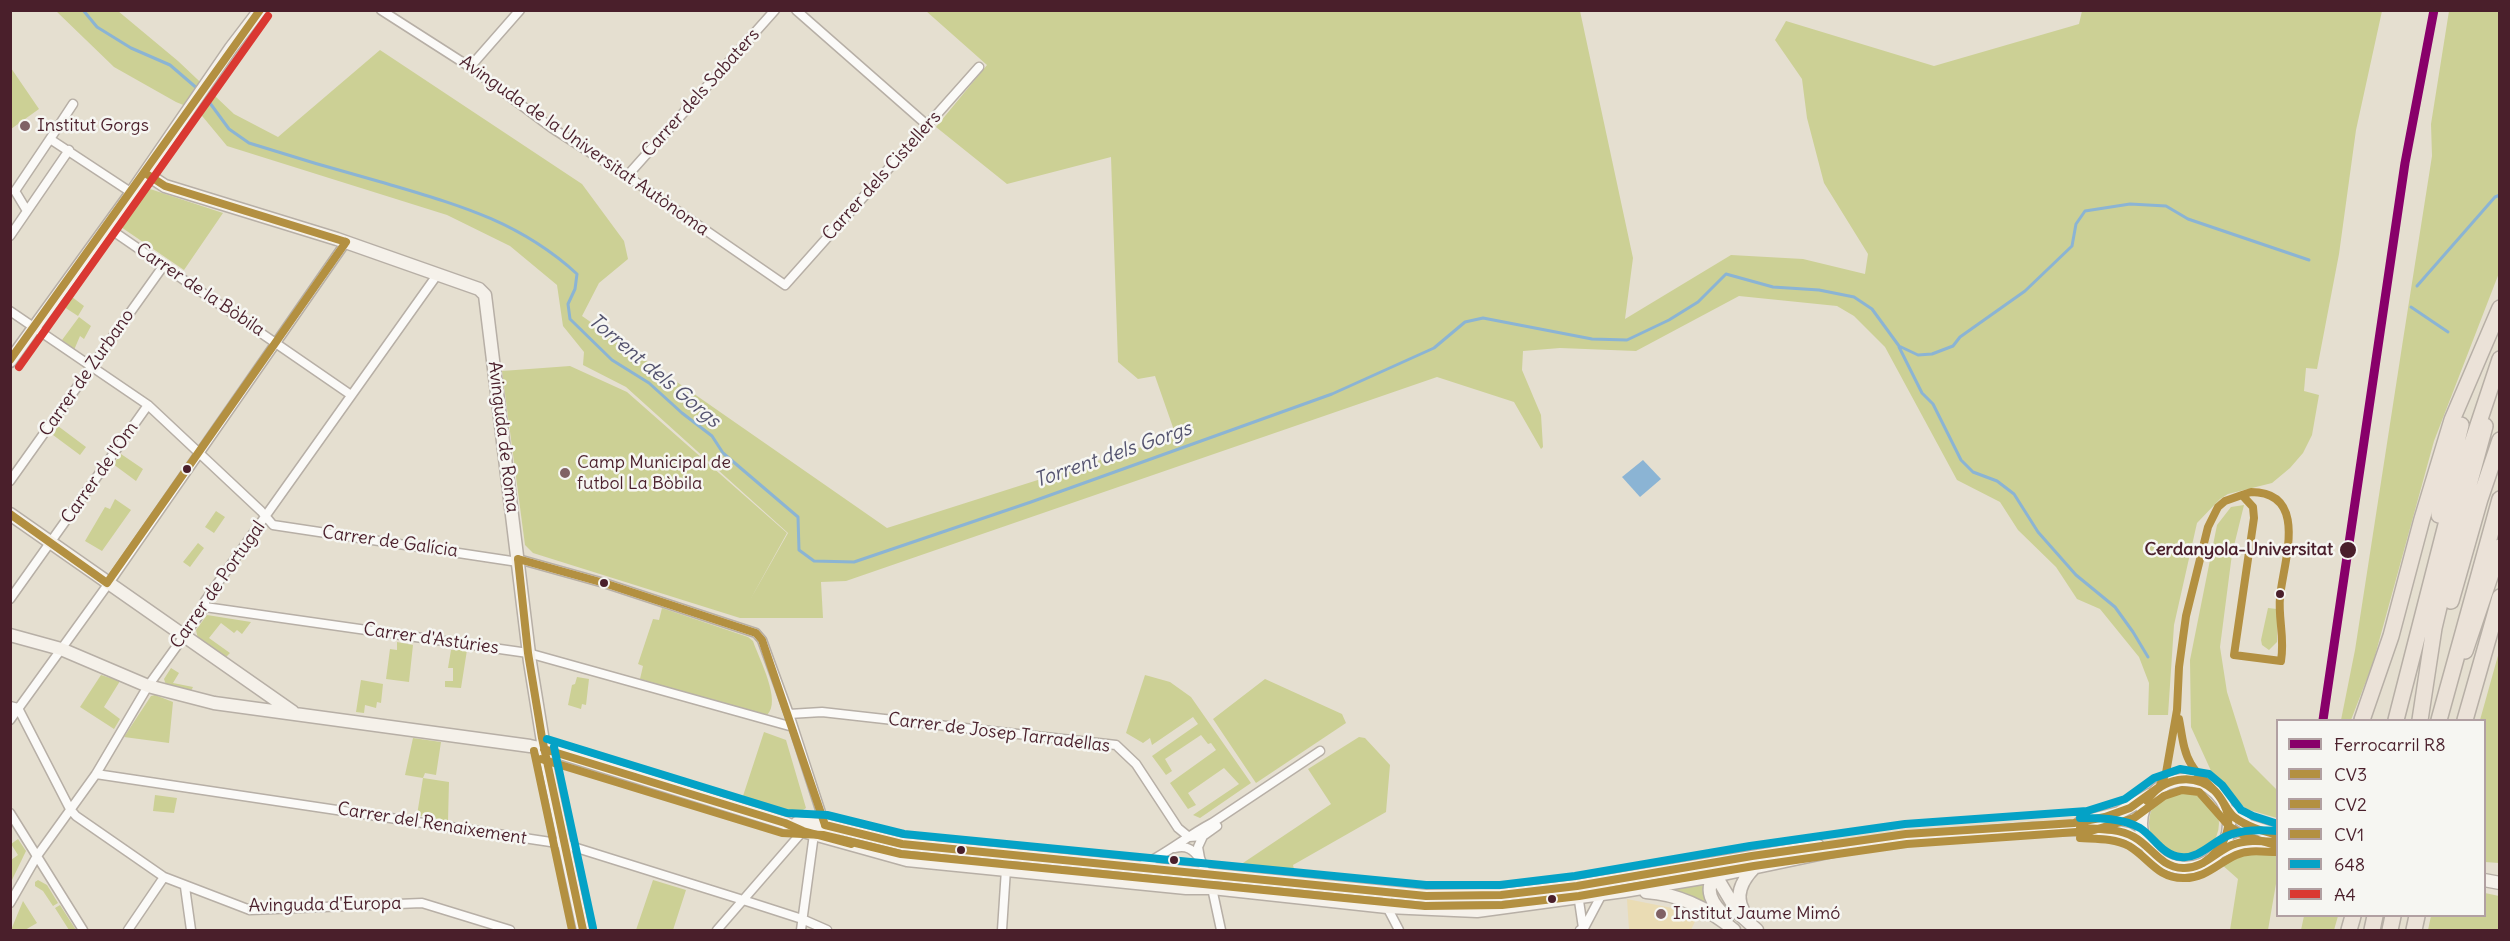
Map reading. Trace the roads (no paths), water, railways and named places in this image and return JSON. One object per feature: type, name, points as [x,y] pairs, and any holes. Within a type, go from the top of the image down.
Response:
[{"type":"highway","points":[[2362,719],[2391,636],[2422,519],[2452,420],[2499,308]]},
{"type":"highway","points":[[2418,626],[2434,534],[2450,463],[2499,314]]},
{"type":"highway","points":[[2397,719],[2418,626],[2450,509],[2499,359]]},
{"type":"highway","points":[[2420,719],[2434,628],[2460,518],[2499,380]]},
{"type":"highway","points":[[2420,719],[2459,571],[2499,440]]},
{"type":"highway","points":[[2440,715],[2499,499]]},
{"type":"highway","points":[[2440,715],[2473,629],[2499,547]]},
{"type":"highway","points":[[2465,719],[2499,597]]},
{"type":"highway","points":[[2471,719],[2499,626]]},
{"type":"street","points":[[10,360],[133,191],[148,175],[191,105],[260,10]]},
{"type":"street","name":"Avinguda de la Universitat Autònoma","points":[[381,10],[470,67],[552,128],[627,176],[784,285]]},
{"type":"street","points":[[470,67],[520,10]]},
{"type":"street","name":"Carrer dels Sabaters","points":[[627,176],[775,10]]},
{"type":"street","points":[[796,10],[927,125]]},
{"type":"street","name":"Carrer dels Cistellers","points":[[784,285],[979,67]]},
{"type":"street","points":[[27,211],[15,192],[73,104]]},
{"type":"street","points":[[50,139],[129,192],[133,191]]},
{"type":"street","points":[[10,236],[69,150]]},
{"type":"street","name":"Avinguda de Roma","points":[[148,175],[165,186],[346,242],[479,289],[485,295],[528,653],[544,749],[583,930]]},
{"type":"street","name":"Carrer de la Bòbila","points":[[107,227],[351,395]]},
{"type":"street","points":[[10,720],[14,707],[61,649],[346,242]]},
{"type":"street","name":"Carrer de Zurbano","points":[[10,481],[164,265]]},
{"type":"street","name":"Carrer de Portugal","points":[[10,903],[37,856],[96,774],[148,686],[205,607],[205,601],[436,275]]},
{"type":"street","points":[[10,311],[148,405],[266,517]]},
{"type":"street","name":"Carrer de l'Om","points":[[10,599],[148,405]]},
{"type":"street","points":[[10,514],[294,712]]},
{"type":"street","name":"Carrer de Galícia","points":[[266,517],[273,525],[518,561],[604,583],[756,633],[762,640],[789,714],[825,825]]},
{"type":"street","name":"Carrer d'Astúries","points":[[205,607],[528,653],[793,727]]},
{"type":"street","points":[[10,635],[61,649],[148,686],[214,703],[294,712],[544,749],[808,832],[907,860],[1185,888],[1212,888],[1387,907],[1477,911],[1577,892],[1646,874],[1744,857],[1917,833],[2089,821],[2130,808],[2173,780],[2194,780],[2215,792],[2226,810],[2249,826],[2276,835]]},
{"type":"street","points":[[261,708],[267,693]]},
{"type":"street","name":"Avinguda d'Europa","points":[[14,707],[76,816],[164,877],[185,887],[250,910],[422,903],[510,930]]},
{"type":"street","name":"Carrer de Josep Tarradellas","points":[[789,714],[822,712],[1116,745],[1136,764],[1178,828],[1189,837]]},
{"type":"street","points":[[1137,868],[1174,848],[1320,751]]},
{"type":"street","name":"Carrer del Renaixement","points":[[96,774],[564,844],[802,919],[827,930]]},
{"type":"street","points":[[2144,844],[2142,820],[2150,795]]},
{"type":"street","points":[[1221,930],[1212,888],[1198,847],[1203,836],[1238,806]]},
{"type":"street","points":[[2218,853],[2224,844],[2228,830],[2226,810]]},
{"type":"street","points":[[10,813],[83,930]]},
{"type":"street","points":[[785,823],[825,825],[903,844],[1426,896],[1577,892],[1602,894],[1714,876],[1857,846],[1992,831],[2102,829],[2127,834],[2144,844],[2163,863],[2181,868],[2199,865],[2218,853],[2244,842],[2276,842]]},
{"type":"street","points":[[717,930],[808,832],[824,830],[825,825]]},
{"type":"street","points":[[1174,848],[1179,837],[1178,828]]},
{"type":"street","points":[[801,930],[808,832]]},
{"type":"street","points":[[867,848],[865,841],[870,835]]},
{"type":"street","points":[[1189,837],[1203,836]]},
{"type":"street","points":[[1174,848],[1182,846],[1188,848],[1200,858]]},
{"type":"street","points":[[1002,930],[1007,854]]},
{"type":"street","points":[[1741,930],[1713,905],[1710,894],[1714,876],[1719,870],[1736,864],[1744,857]]},
{"type":"street","points":[[1755,867],[1741,884],[1738,899],[1746,916],[1764,930]]},
{"type":"street","points":[[26,875],[41,869],[47,872]]},
{"type":"street","points":[[1646,874],[1655,877],[1701,873],[1714,876],[1726,889],[1738,913],[1757,930]]},
{"type":"street","points":[[128,930],[164,877]]},
{"type":"street","points":[[185,887],[190,930]]},
{"type":"street","points":[[1624,891],[1657,893],[1685,900],[1720,919],[1734,930]]},
{"type":"street","points":[[1577,892],[1582,930]]},
{"type":"street","points":[[1387,893],[1387,907],[1399,930]]},
{"type":"street","points":[[1582,930],[1602,894]]},
{"type":"water","points":[[1643,460],[1661,479],[1640,497],[1622,477]]},
{"type":"waterway","name":"Torrent dels Gorgs","points":[[83,10],[97,27],[131,48],[170,65],[199,90]]},
{"type":"waterway","name":"Torrent dels Gorgs","points":[[204,95],[229,129],[249,143],[408,190],[485,216],[509,227],[555,255],[577,274],[575,289],[568,304],[570,319],[612,360],[649,383],[712,436],[723,453],[798,517],[799,550],[814,561],[854,562],[1031,502],[1332,394],[1434,348],[1465,322],[1483,318],[1592,339],[1627,340],[1669,320],[1698,302],[1726,274],[1773,287],[1819,290],[1854,297],[1872,309],[1899,346],[1918,355],[1932,354],[1953,346],[1960,337],[2025,291],[2072,246],[2076,224],[2085,211],[2130,204],[2166,206],[2188,219],[2309,260]]},
{"type":"waterway","points":[[2417,286],[2495,197],[2500,195]]},
{"type":"waterway","points":[[2411,307],[2448,332]]},
{"type":"waterway","points":[[1899,347],[1922,393],[1933,404],[1961,460],[1973,472],[1997,481],[2014,494],[2038,532],[2076,575],[2115,607],[2148,657]]},
{"type":"rail line","name":"R8","points":[[2323,719],[2405,163],[2434,10]]},
{"type":"place","name":"Institut Gorgs","points":[[25,126]]},
{"type":"place","name":"Camp Municipal de futbol La Bòbila","points":[[565,473]]},
{"type":"place","name":"Cerdanyola-Universitat","points":[[2348,550]]},
{"type":"place","name":"Institut Jaume Mimó","points":[[1661,914]]}]
